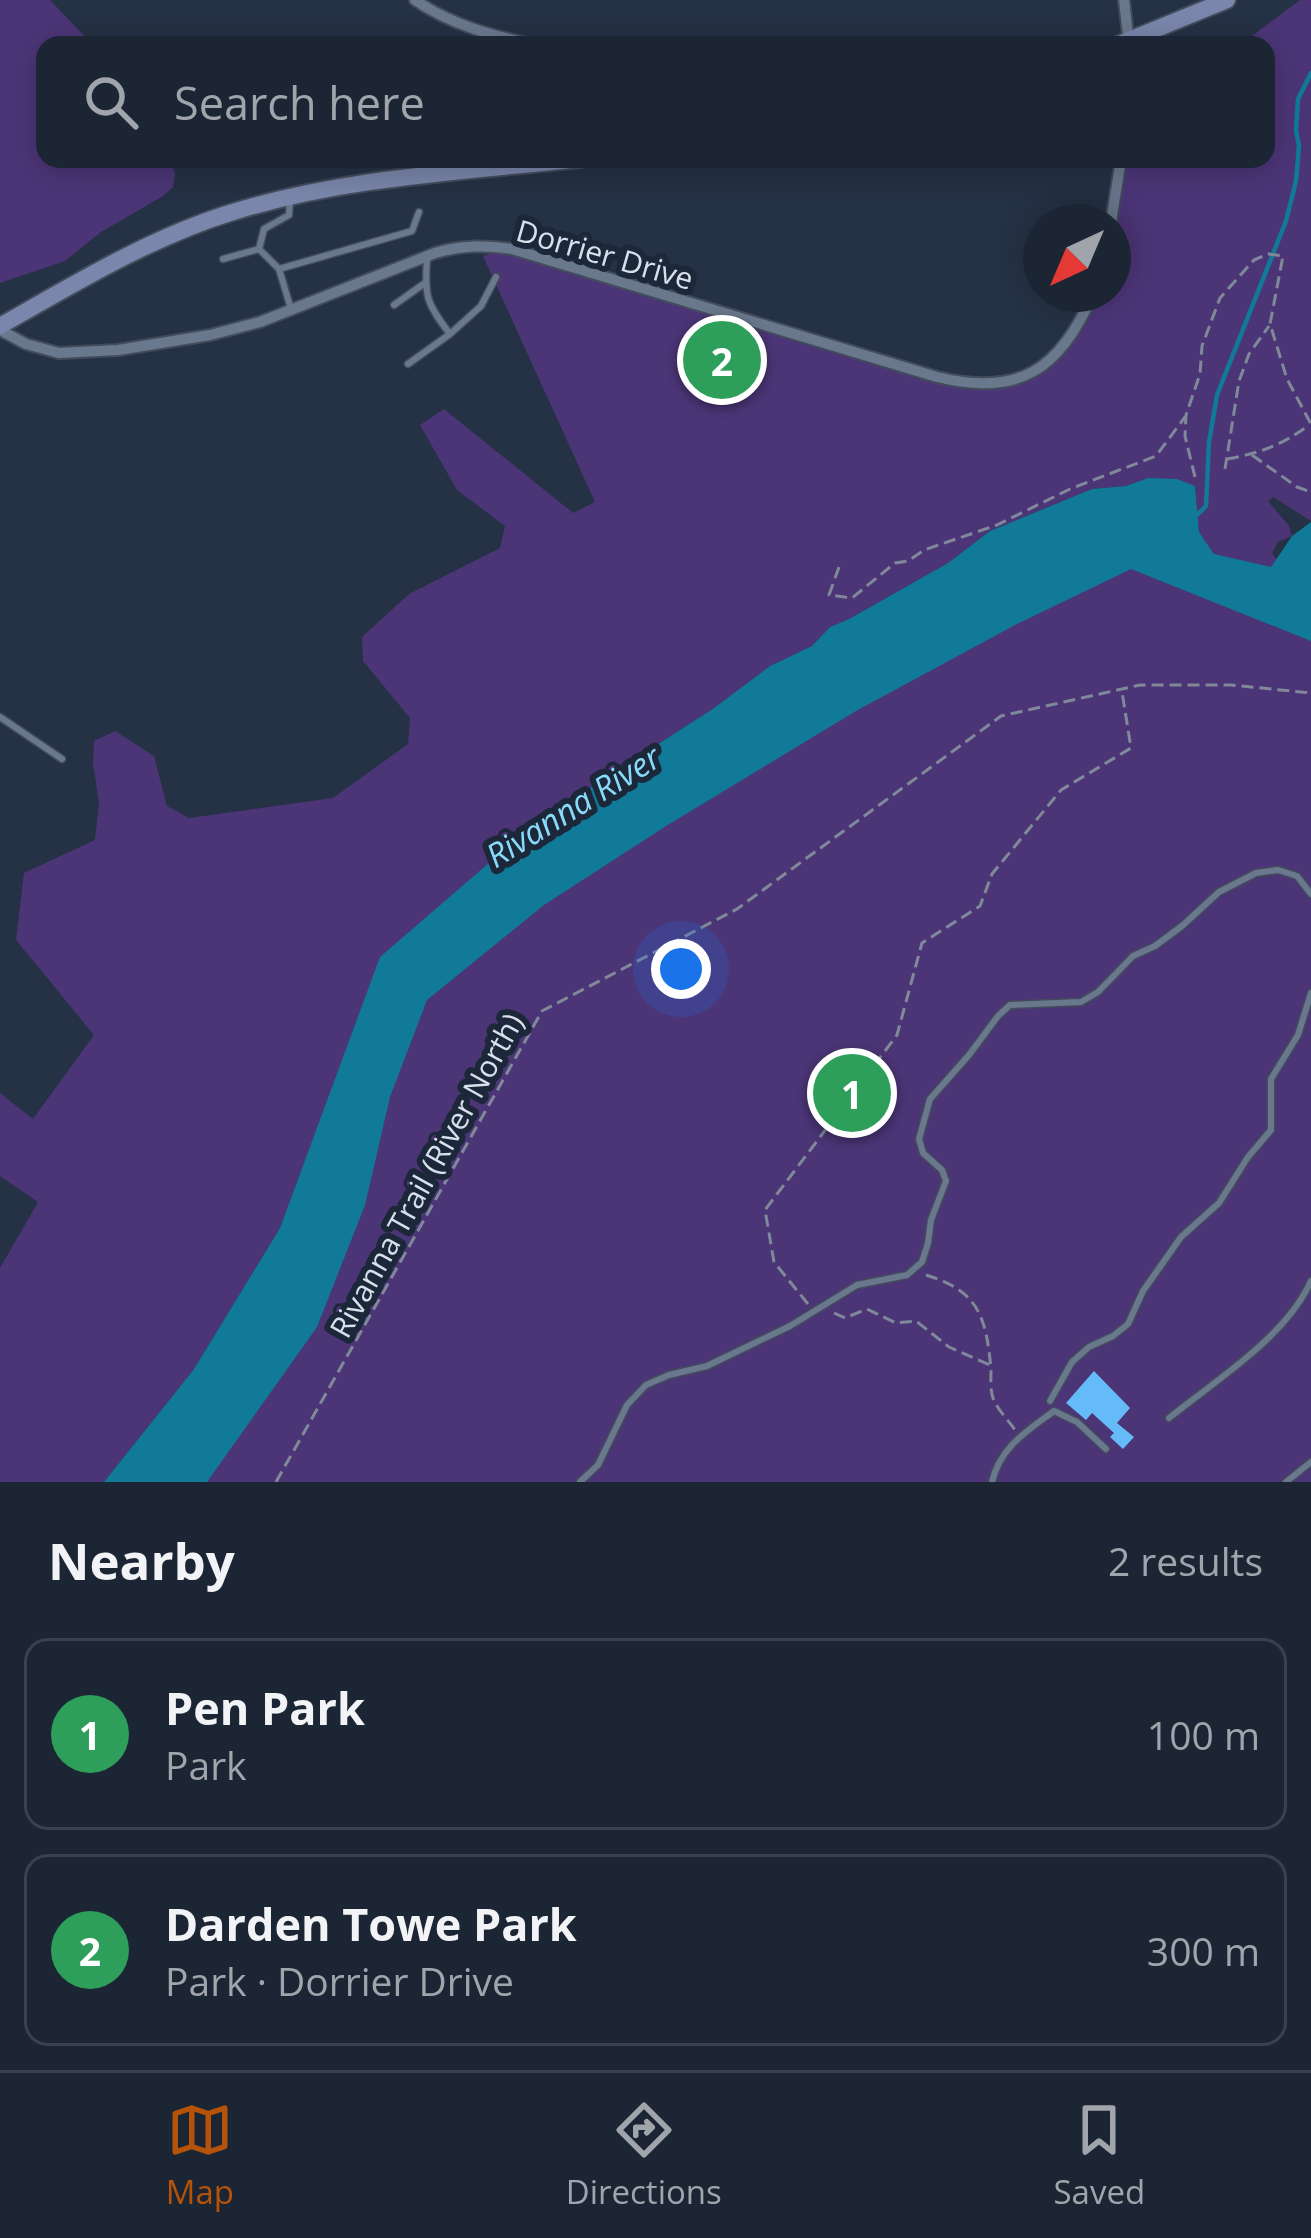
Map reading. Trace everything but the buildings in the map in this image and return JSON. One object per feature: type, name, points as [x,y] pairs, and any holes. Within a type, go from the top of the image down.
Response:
[{"type":"main road","points":[[1144,36],[1227,0]]},
{"type":"main road","points":[[0,328],[155,243],[230,212],[389,178],[490,168]]},
{"type":"street","points":[[415,0],[451,20],[497,36]]},
{"type":"street","points":[[1124,0],[1125,36]]},
{"type":"street","points":[[1114,204],[1120,168]]},
{"type":"street","name":"Dorrier Drive","points":[[0,328],[42,350],[84,353],[211,335],[260,322],[428,255],[469,246],[512,249],[968,384],[1007,383],[1038,370],[1070,340],[1084,312]]},
{"type":"lane","points":[[259,249],[264,229],[290,215],[290,196]]},
{"type":"lane","points":[[280,269],[412,231],[419,212]]},
{"type":"lane","points":[[223,260],[259,249]]},
{"type":"lane","points":[[259,249],[280,269],[291,309]]},
{"type":"lane","points":[[428,255],[425,283],[430,307],[450,334]]},
{"type":"lane","points":[[408,364],[481,306],[496,277]]},
{"type":"lane","points":[[394,305],[425,283]]},
{"type":"lane","points":[[0,717],[62,759]]},
{"type":"lane","points":[[580,1482],[598,1465],[626,1405],[646,1385],[707,1366],[790,1326],[857,1285],[910,1272],[922,1262],[946,1181],[942,1170],[923,1153],[924,1114],[930,1099],[1010,1006],[1081,1002],[1098,992],[1133,956],[1155,946],[1220,892],[1256,873],[1278,869],[1297,876],[1311,894]]},
{"type":"lane","points":[[1051,1401],[1072,1362],[1127,1324],[1143,1291],[1181,1237],[1219,1203],[1271,1130],[1271,1079],[1298,1035],[1311,993]]},
{"type":"lane","points":[[1169,1418],[1276,1330],[1303,1300],[1311,1281]]},
{"type":"lane","points":[[992,1482],[995,1466],[1011,1442],[1054,1411],[1077,1422],[1106,1449]]},
{"type":"lane","points":[[1286,1482],[1311,1462]]},
{"type":"path","points":[[1195,477],[1185,436],[1186,415],[1200,374],[1202,346],[1220,298],[1254,260],[1268,254],[1283,256],[1270,324],[1249,354],[1239,381],[1225,469]]},
{"type":"path","points":[[1227,459],[1285,443],[1311,424],[1287,379],[1270,324]]},
{"type":"path","points":[[839,567],[830,595],[852,598],[895,563],[1156,456],[1186,415]]},
{"type":"path","points":[[1252,455],[1297,488],[1311,492]]},
{"type":"path","name":"Rivanna Trail (River North)","points":[[276,1482],[542,1011],[737,909],[1001,716],[1140,685],[1270,687],[1311,693]]},
{"type":"path","points":[[990,1365],[949,1347],[916,1321],[896,1323],[868,1310],[845,1318],[804,1302],[775,1262],[765,1210],[897,1035],[922,944],[980,906],[992,874],[1061,790],[1131,748],[1122,691]]},
{"type":"path","points":[[910,1272],[941,1280],[973,1300],[987,1338],[993,1400],[1020,1436]]},
{"type":"shaded area","points":[[0,0],[50,0],[84,36],[36,36],[36,168],[173,168],[173,187],[65,261],[0,283]]},
{"type":"shaded area","points":[[1300,0],[1311,0],[1311,521],[1273,497],[1268,501],[1292,536],[1278,542],[1272,553],[1280,564],[1311,581],[1311,1482],[187,1482],[390,1097],[417,1008],[525,917],[653,824],[1068,570],[1212,551],[1199,532],[1195,487],[1148,478],[1126,486],[1092,489],[990,531],[948,563],[830,627],[812,646],[770,666],[714,708],[533,825],[381,957],[280,1228],[194,1369],[104,1482],[0,1482],[0,1268],[38,1202],[0,1176],[0,1093],[33,1119],[94,1035],[16,940],[24,873],[95,840],[99,803],[94,741],[115,731],[154,756],[167,806],[189,818],[333,798],[408,744],[410,718],[363,661],[362,637],[409,594],[500,548],[505,526],[457,490],[420,425],[444,409],[573,513],[595,502],[483,256],[513,247],[924,373],[1000,382],[1031,370],[1056,349],[1079,312],[1131,312],[1131,204],[1115,204],[1118,168],[1275,168],[1275,36],[1252,36]]},
{"type":"water","name":"Rivanna River","points":[[1148,478],[1177,479],[1195,486],[1199,532],[1214,554],[1271,567],[1292,536],[1311,522],[1311,641],[1131,569],[856,711],[544,905],[427,1000],[390,1097],[365,1205],[317,1327],[207,1482],[104,1482],[194,1369],[280,1228],[380,957],[533,825],[714,708],[770,666],[812,646],[830,627],[948,563],[990,531],[1092,489],[1126,486]]},
{"type":"waterway","points":[[1195,517],[1206,506],[1217,395],[1286,221],[1296,181],[1298,99],[1311,73]]},
{"type":"place","name":"Darden Towe Park","points":[[722,360]]},
{"type":"place","name":"Pen Park","points":[[852,1093]]}]
